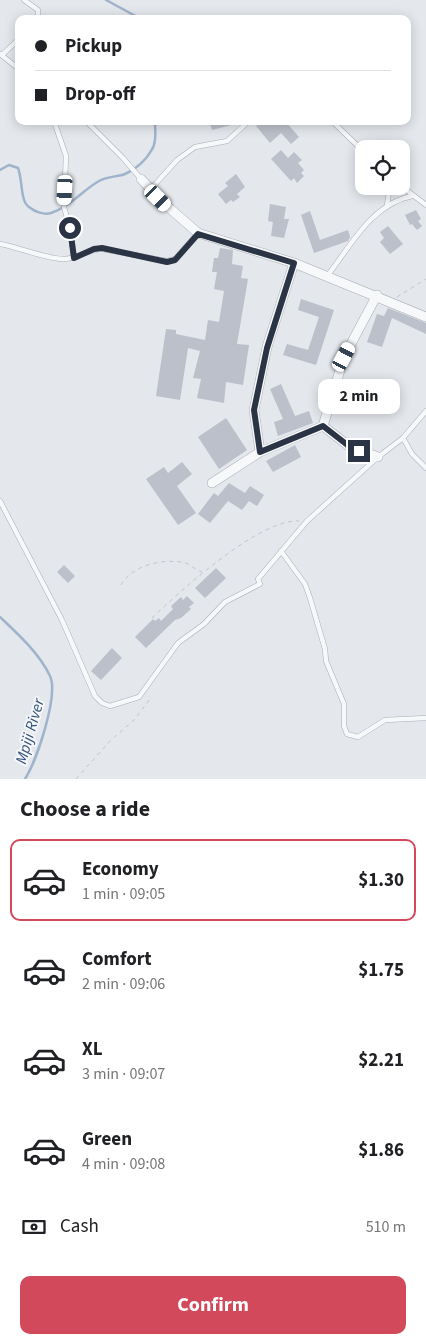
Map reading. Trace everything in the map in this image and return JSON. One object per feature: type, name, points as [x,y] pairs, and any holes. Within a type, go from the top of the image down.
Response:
[{"type":"street","points":[[141,179],[150,190],[198,234],[328,275],[426,317]]},
{"type":"street","points":[[260,452],[254,410],[267,348],[294,263]]},
{"type":"street","points":[[323,426],[344,357],[378,295]]},
{"type":"street","points":[[212,483],[260,452],[323,426]]},
{"type":"street","points":[[323,426],[350,447],[378,457]]},
{"type":"lane","points":[[24,0],[38,10],[38,15]]},
{"type":"lane","points":[[15,42],[1,54],[15,66]]},
{"type":"lane","points":[[55,125],[66,156],[64,207],[70,228],[74,258]]},
{"type":"lane","points":[[90,125],[141,179]]},
{"type":"lane","points":[[150,190],[177,160],[195,147],[228,141],[245,125]]},
{"type":"lane","points":[[336,125],[355,143]]},
{"type":"lane","points":[[387,205],[389,195]]},
{"type":"lane","points":[[328,275],[368,223],[387,205],[398,199],[412,196],[426,204]]},
{"type":"lane","points":[[0,244],[63,260],[102,248],[167,262],[175,260],[198,234]]},
{"type":"lane","points":[[0,501],[62,620],[95,696],[110,706],[139,697],[146,690],[178,643],[204,624],[225,602],[260,584],[258,579],[307,521],[378,457],[403,438],[426,411]]},
{"type":"lane","points":[[403,438],[412,454],[426,468]]},
{"type":"lane","points":[[281,551],[305,584],[325,648],[326,661],[344,704],[344,726],[347,734],[358,737],[385,720],[426,718]]},
{"type":"path","points":[[390,300],[426,279]]},
{"type":"path","points":[[152,618],[203,572],[270,528],[294,521],[307,521]]},
{"type":"path","points":[[121,585],[135,570],[146,565],[183,562],[203,572]]},
{"type":"path","points":[[76,779],[110,741],[140,713],[150,699],[146,690]]},
{"type":"building","points":[[210,125],[231,125],[212,130]]},
{"type":"building","points":[[288,125],[299,137],[291,144],[281,133],[270,143],[256,126]]},
{"type":"building","points":[[281,150],[288,158],[294,152],[302,160],[298,163],[304,170],[301,173],[304,176],[297,183],[294,178],[291,181],[271,159]]},
{"type":"building","points":[[236,174],[245,187],[237,194],[240,197],[226,204],[218,194],[228,186],[225,183]]},
{"type":"building","points":[[270,204],[286,207],[284,219],[289,219],[284,238],[271,236],[273,222],[268,221]]},
{"type":"building","points":[[416,210],[421,219],[418,221],[422,226],[417,230],[412,224],[410,225],[405,215]]},
{"type":"building","points":[[310,211],[320,240],[348,230],[350,237],[348,241],[314,253],[301,215]]},
{"type":"building","points":[[388,226],[403,244],[390,254],[380,242],[384,238],[380,232]]},
{"type":"building","points":[[220,248],[233,250],[232,264],[243,266],[241,278],[248,279],[237,344],[249,345],[243,385],[226,382],[224,403],[197,398],[201,379],[193,378],[200,351],[188,348],[180,400],[156,396],[166,329],[176,330],[176,334],[205,340],[208,320],[219,322],[224,291],[214,289],[217,272],[212,272],[214,258],[218,258]]},
{"type":"building","points":[[301,299],[334,310],[316,365],[283,355],[287,344],[308,350],[319,317],[298,310]]},
{"type":"building","points":[[388,308],[426,323],[426,334],[392,318],[382,347],[367,342],[377,314],[384,316]]},
{"type":"building","points":[[281,384],[295,416],[309,411],[313,423],[278,436],[274,422],[283,419],[270,389]]},
{"type":"building","points":[[226,418],[247,450],[219,469],[198,437]]},
{"type":"building","points":[[295,445],[301,457],[273,472],[266,461]]},
{"type":"building","points":[[182,462],[192,474],[177,486],[196,513],[178,525],[146,479],[164,467],[168,473]]},
{"type":"building","points":[[229,483],[245,493],[250,486],[264,495],[257,506],[249,501],[242,510],[228,501],[210,523],[198,514],[214,493],[218,496]]},
{"type":"building","points":[[64,565],[75,576],[68,583],[57,572]]},
{"type":"building","points":[[216,568],[226,578],[205,598],[195,588]]},
{"type":"building","points":[[187,596],[194,603],[189,607],[191,609],[181,618],[175,620],[146,648],[135,637],[153,619],[155,621],[159,618],[161,621],[173,609],[171,606],[181,597],[183,600]]},
{"type":"building","points":[[112,648],[122,658],[101,680],[91,671]]},
{"type":"waterway","name":"Mpiji River","points":[[106,0],[134,15]]},
{"type":"waterway","name":"Mpiji River","points":[[0,170],[9,165],[18,168],[26,204],[37,212],[51,213],[64,207],[99,181],[133,170],[153,148],[155,125]]},
{"type":"waterway","name":"Mpiji River","points":[[0,617],[28,644],[40,659],[50,676],[52,685],[45,729],[35,759],[25,779]]},
{"type":"route","points":[[70,228],[74,258],[94,249],[102,248],[167,262],[175,260],[198,234],[294,263],[267,348],[254,410],[260,452],[323,426],[350,447],[359,451]]}]
